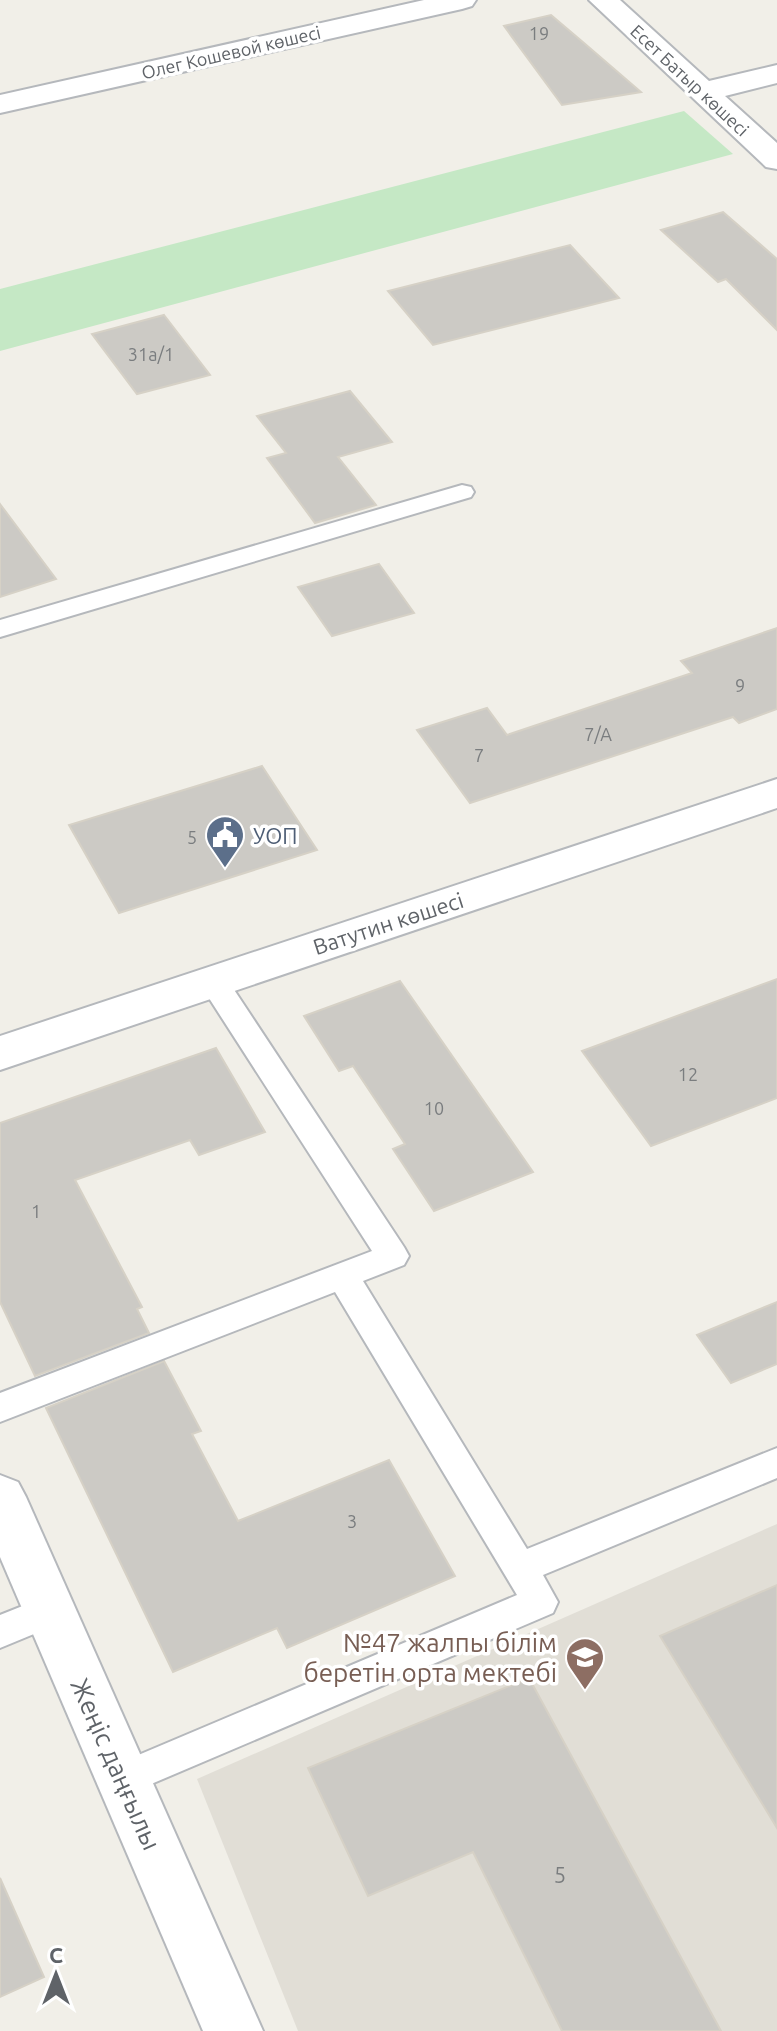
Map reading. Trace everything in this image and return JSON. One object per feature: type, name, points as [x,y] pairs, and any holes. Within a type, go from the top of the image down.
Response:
[{"type":"street","name":"Олег Кошевой көшесі","points":[[0,104],[462,0]]},
{"type":"street","name":"Есет Батыр көшесі","points":[[603,0],[777,160]]},
{"type":"street","points":[[702,92],[777,74]]},
{"type":"street","name":"Ватутин көшесі","points":[[0,1053],[777,793]]},
{"type":"street","name":"Жеңіс даңғылы","points":[[0,1497],[233,2031]]},
{"type":"lane","points":[[0,629],[462,492]]},
{"type":"lane","points":[[0,1408],[393,1256],[213,981]]},
{"type":"lane","points":[[123,1779],[540,1602],[517,1569],[343,1276]]},
{"type":"lane","points":[[517,1569],[777,1463]]},
{"type":"lane","points":[[0,1632],[50,1611]]},
{"type":"shaded area","name":"№47 жалпы білім беретін орта мектебі","points":[[777,1524],[777,2031],[298,2031],[197,1779]]},
{"type":"green space","points":[[684,111],[733,154],[0,351],[0,289]]},
{"type":"building","points":[[551,15],[641,92],[562,105],[504,26]]},
{"type":"building","points":[[723,212],[777,259],[777,330],[726,279],[718,282],[661,230]]},
{"type":"building","points":[[570,245],[619,298],[433,345],[388,291]]},
{"type":"building","points":[[164,315],[210,375],[137,394],[92,334]]},
{"type":"building","points":[[350,391],[392,442],[338,457],[376,505],[315,523],[267,458],[286,453],[257,416]]},
{"type":"building","points":[[0,504],[56,579],[0,597]]},
{"type":"building","points":[[379,564],[414,613],[332,636],[298,587]]},
{"type":"building","points":[[777,628],[777,709],[739,723],[733,717],[470,803],[417,730],[487,708],[507,735],[692,673],[681,661]]},
{"type":"building","points":[[262,766],[317,850],[119,913],[69,825]]},
{"type":"building","points":[[777,979],[777,1098],[651,1146],[582,1051]]},
{"type":"building","points":[[400,981],[533,1172],[434,1211],[393,1149],[405,1144],[353,1066],[339,1071],[304,1016]]},
{"type":"building","points":[[216,1048],[265,1132],[199,1155],[190,1140],[75,1180],[142,1307],[137,1309],[149,1333],[35,1376],[0,1302],[0,1123]]},
{"type":"building","points":[[777,1302],[777,1364],[731,1383],[697,1335]]},
{"type":"building","points":[[164,1361],[201,1431],[192,1434],[238,1521],[389,1460],[455,1576],[287,1648],[277,1628],[173,1672],[46,1408]]},
{"type":"building","points":[[777,1585],[777,1828],[660,1636]]},
{"type":"building","points":[[529,1678],[721,2031],[562,2031],[473,1852],[368,1896],[308,1768]]},
{"type":"building","points":[[0,1878],[44,1977],[0,1997]]},
{"type":"place","name":"УОП","points":[[225,869]]},
{"type":"place","name":"№47 жалпы білім беретін орта мектебі","points":[[585,1691]]}]
